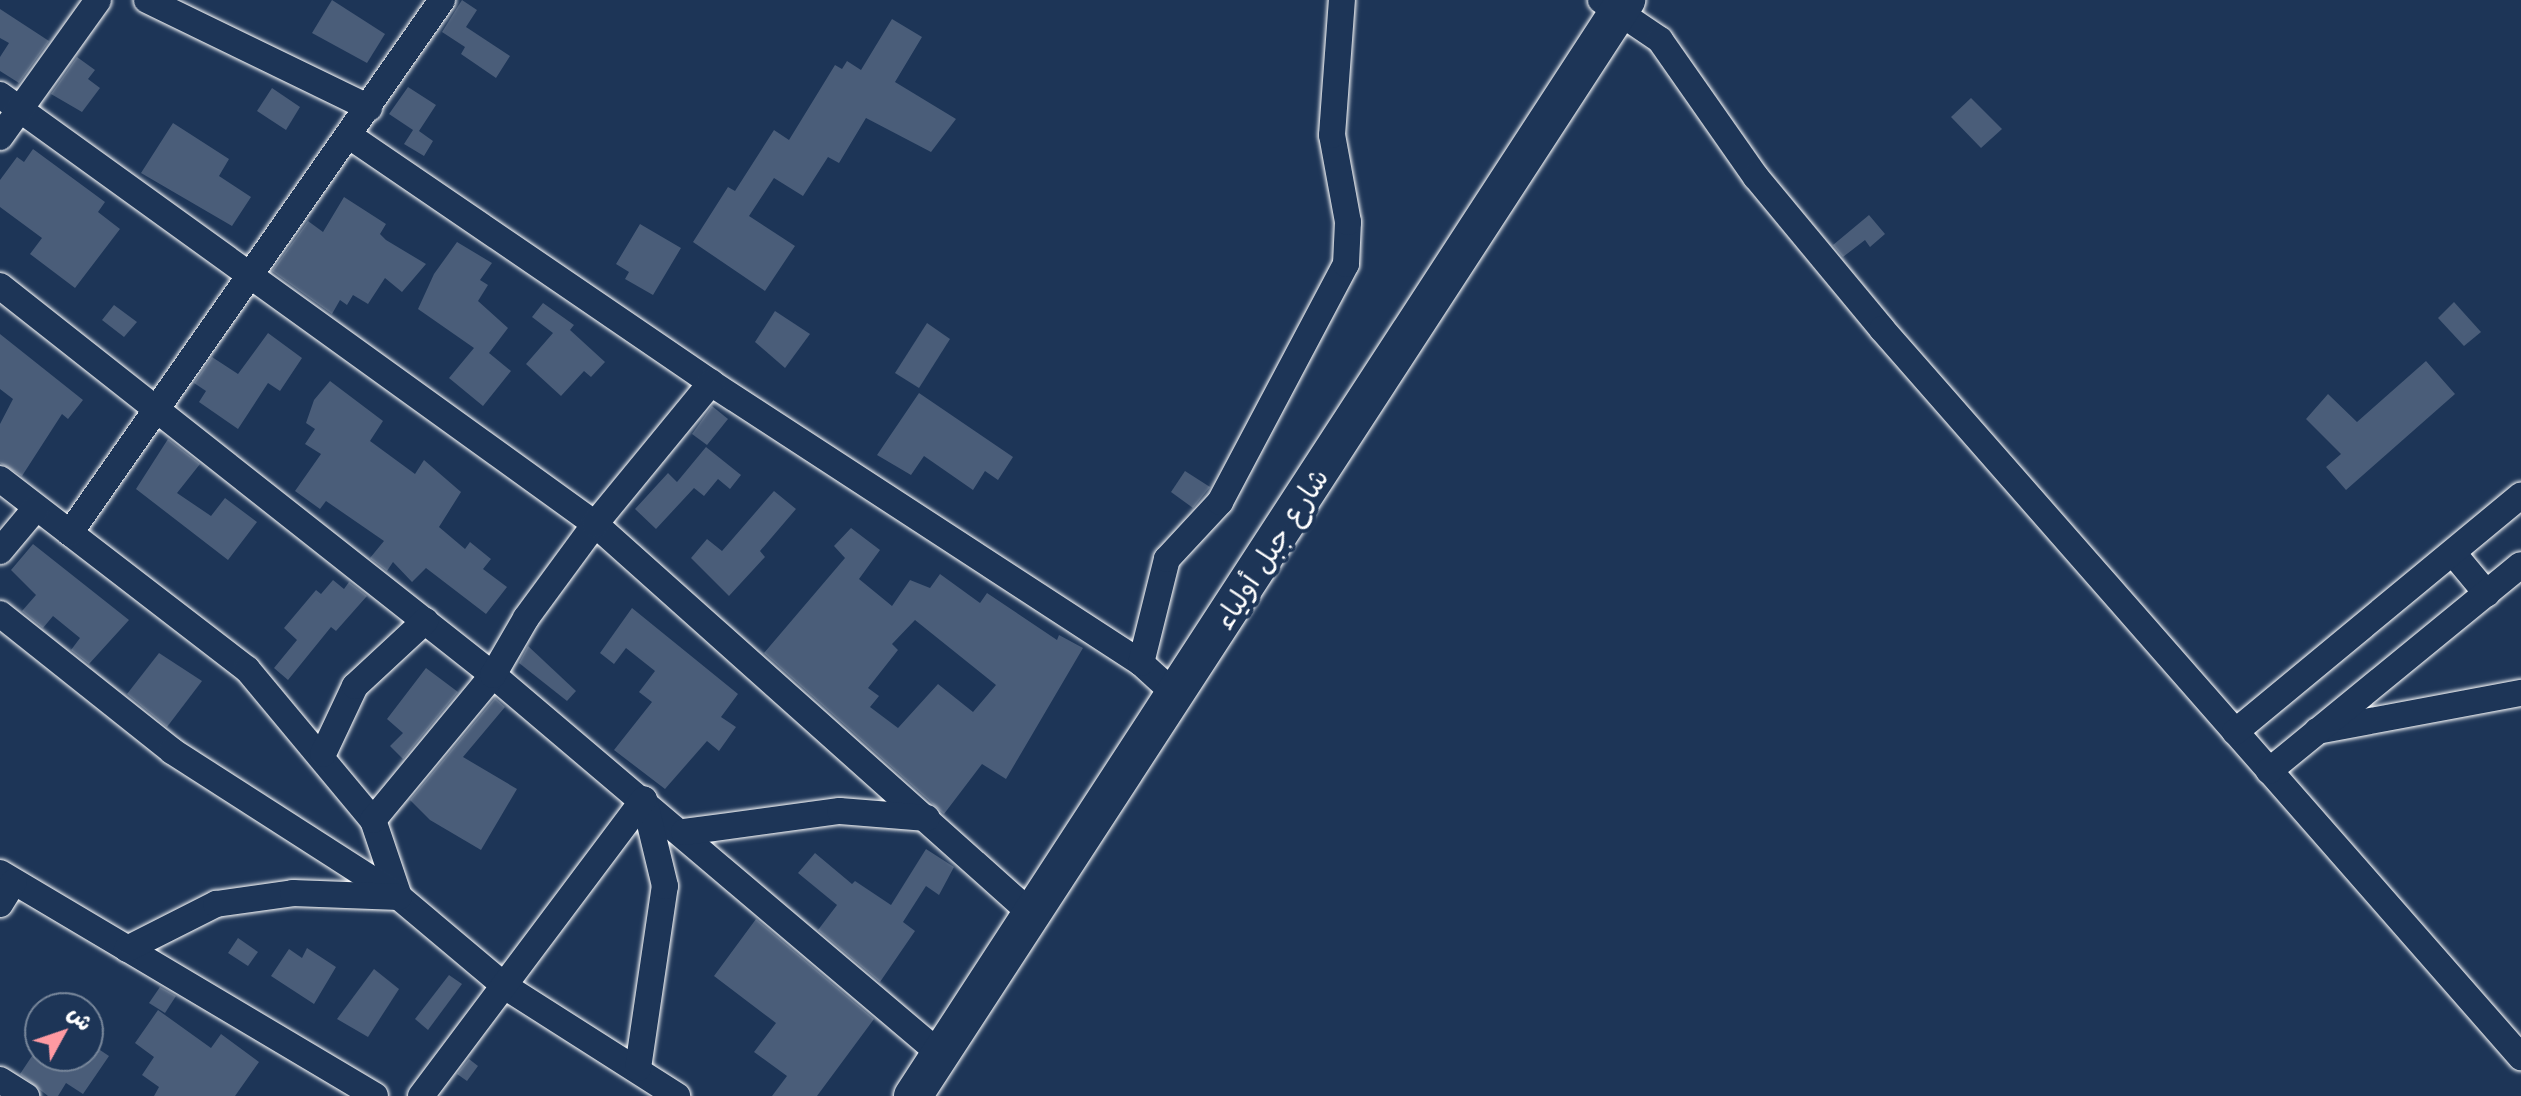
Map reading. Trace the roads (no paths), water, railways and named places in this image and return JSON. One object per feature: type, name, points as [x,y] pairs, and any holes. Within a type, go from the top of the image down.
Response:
[{"type":"highway","name":"شارع جبل أولياء","points":[[913,1096],[1033,915],[1615,4]]},
{"type":"street","points":[[0,137],[10,103],[98,0]]},
{"type":"street","points":[[147,0],[369,108]]},
{"type":"street","points":[[70,533],[351,137],[442,0]]},
{"type":"street","points":[[1141,663],[1167,559],[1220,502],[1346,264],[1348,222],[1332,135],[1342,0]]},
{"type":"street","points":[[1615,4],[1660,40],[1756,177],[1882,329],[2521,1057]]},
{"type":"street","points":[[10,103],[595,524],[816,725],[927,818],[1033,915]]},
{"type":"street","points":[[351,137],[711,383],[1141,663],[1175,694]]},
{"type":"street","points":[[0,286],[493,675],[684,832],[940,1054]]},
{"type":"street","points":[[373,820],[493,675],[526,618],[595,524],[711,383]]},
{"type":"street","points":[[0,479],[247,669],[323,754],[373,820],[399,897]]},
{"type":"street","points":[[2235,732],[2521,495]]},
{"type":"street","points":[[0,551],[36,508]]},
{"type":"street","points":[[2453,553],[2487,594]]},
{"type":"street","points":[[2269,771],[2521,565]]},
{"type":"street","points":[[0,614],[172,751],[399,897],[506,987],[638,1068],[677,1096]]},
{"type":"street","points":[[323,754],[355,686],[425,621]]},
{"type":"street","points":[[2314,732],[2521,693]]},
{"type":"street","points":[[421,1096],[506,987],[644,799]]},
{"type":"street","points":[[638,1068],[665,886],[644,799]]},
{"type":"street","points":[[684,832],[840,811],[927,818]]},
{"type":"street","points":[[5,886],[127,949],[375,1096]]},
{"type":"street","points":[[127,949],[216,904],[293,893],[399,897]]},
{"type":"street","points":[[0,1080],[26,1096]]}]
